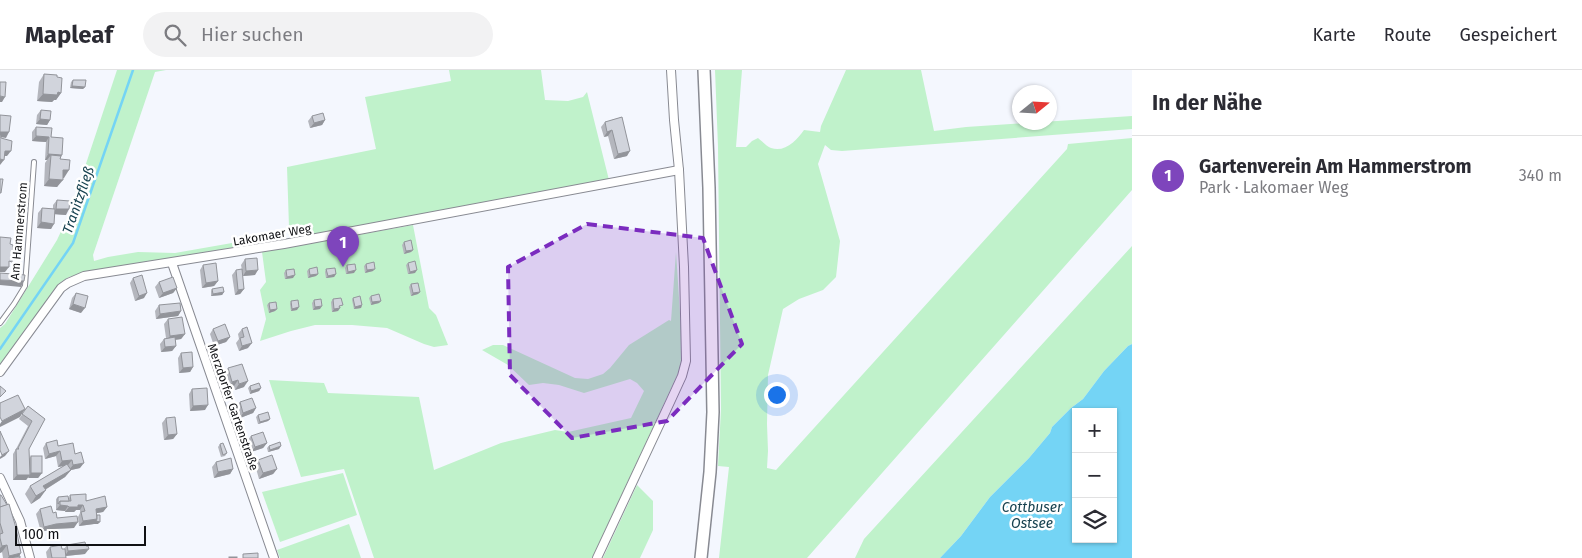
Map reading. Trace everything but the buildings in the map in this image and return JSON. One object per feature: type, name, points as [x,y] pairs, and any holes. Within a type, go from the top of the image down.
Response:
[{"type":"main road","points":[[701,558],[710,472],[713,412],[709,188],[704,70]]},
{"type":"street","points":[[597,558],[675,392],[686,361],[679,170],[671,70]]},
{"type":"street","name":"Lakomaer Weg","points":[[0,372],[62,288],[68,282],[93,274],[322,238],[679,170]]},
{"type":"street","name":"Merzdorfer Gartenstraße","points":[[172,263],[274,558]]},
{"type":"street","points":[[0,478],[20,521],[30,558]]},
{"type":"lane","name":"Am Hammerstrom","points":[[0,323],[25,286],[34,162]]},
{"type":"highlighted area","points":[[587,224],[703,238],[742,344],[667,421],[572,438],[510,375],[508,267]]},
{"type":"green space","points":[[117,70],[166,70],[155,72],[93,255],[94,261],[138,252],[175,253],[232,243],[253,244],[69,277],[61,282],[0,365],[0,328],[5,324],[57,240],[70,212]]},
{"type":"green space","points":[[449,70],[541,70],[545,100],[568,101],[583,97],[587,92],[609,180],[292,239],[288,234],[287,167],[376,149],[365,97],[451,81]]},
{"type":"green space","points":[[715,70],[742,70],[736,147],[746,147],[758,138],[769,147],[781,149],[790,145],[804,130],[820,132],[846,70],[921,70],[934,131],[1012,124],[1012,130],[1057,130],[1057,121],[1132,116],[1132,129],[842,151],[831,150],[825,145],[818,164],[840,241],[836,277],[823,290],[799,299],[783,309],[768,375],[767,468],[776,470],[1067,149],[1068,144],[1132,138],[1132,190],[807,558],[719,558],[729,467],[718,466],[721,409],[718,147]]},
{"type":"green space","points":[[413,225],[429,308],[436,315],[448,345],[434,347],[387,328],[352,325],[315,325],[260,341],[266,319],[260,290],[266,282],[262,252]]},
{"type":"green space","points":[[1132,246],[1132,344],[1104,371],[1083,399],[1052,427],[1050,433],[1029,458],[990,497],[961,536],[940,558],[855,558],[864,539]]},
{"type":"green space","points":[[676,252],[683,359],[677,376],[592,558],[374,558],[344,469],[301,477],[269,380],[324,383],[328,393],[419,397],[434,470],[501,443],[555,430],[568,432],[631,418],[644,391],[637,383],[630,379],[584,393],[559,385],[543,383],[529,385],[508,365],[482,350],[493,345],[503,345],[575,378],[588,379],[603,374],[629,345],[669,320],[671,321]]},
{"type":"green space","points":[[343,473],[357,515],[280,542],[262,492]]},
{"type":"green space","points":[[637,485],[653,501],[653,530],[640,558],[603,558]]},
{"type":"green space","points":[[349,524],[361,558],[280,558],[277,550]]},
{"type":"water","name":"Cottbuser Ostsee","points":[[1132,344],[1132,558],[940,558],[961,536],[990,497],[1029,458],[1050,433],[1052,427],[1071,408],[1083,399],[1104,371]]},
{"type":"waterway","name":"Tranitzfließ","points":[[0,349],[73,243],[133,70]]},
{"type":"place","name":"Gartenverein Am Hammerstrom","points":[[343,267]]}]
